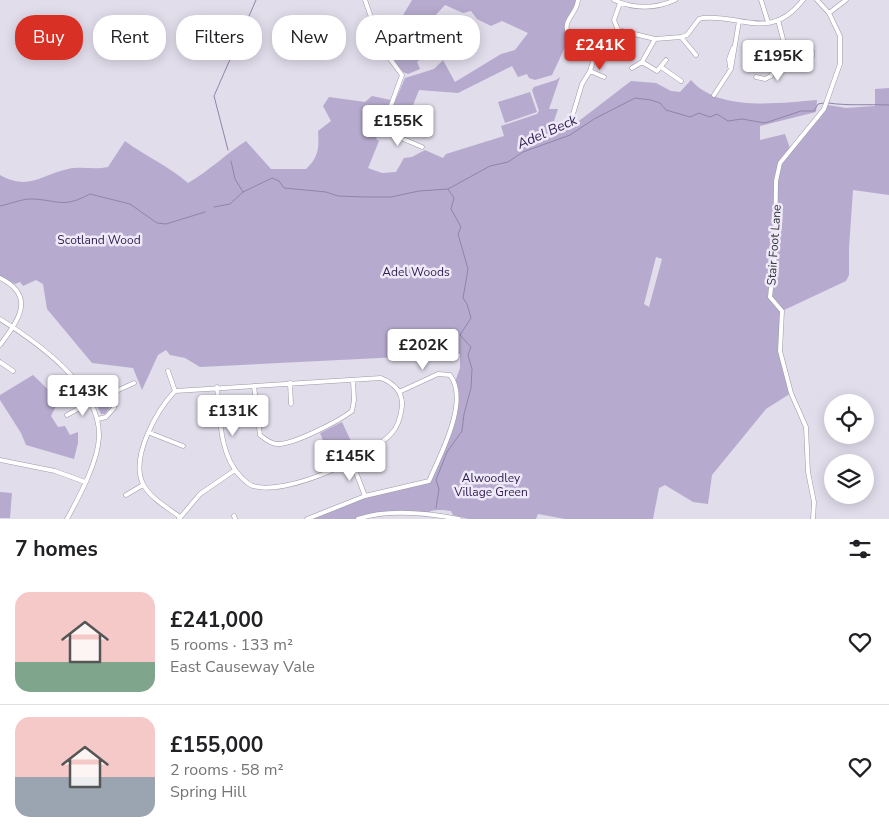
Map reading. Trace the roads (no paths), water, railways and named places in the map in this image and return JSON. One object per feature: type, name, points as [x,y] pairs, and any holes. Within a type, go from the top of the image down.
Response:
[{"type":"street","points":[[365,0],[370,15]]},
{"type":"street","points":[[571,48],[573,42],[567,34],[566,25],[578,0]]},
{"type":"street","points":[[614,0],[620,3],[645,7],[675,0]]},
{"type":"street","points":[[761,0],[768,22]]},
{"type":"street","points":[[620,3],[614,20],[615,26],[622,32],[655,39],[687,35],[699,19],[702,18],[717,18],[753,24],[778,20],[788,15],[804,0]]},
{"type":"street","name":"Stair Foot Lane","points":[[813,519],[814,502],[808,472],[806,427],[791,393],[780,351],[782,311],[770,297],[775,254],[776,181],[780,163],[826,106],[840,64],[840,36],[829,13],[817,0]]},
{"type":"street","points":[[829,13],[846,0]]},
{"type":"street","points":[[756,78],[765,79],[771,76],[781,53],[783,33],[778,20]]},
{"type":"street","points":[[714,95],[731,69],[739,21]]},
{"type":"street","points":[[573,114],[583,81],[590,71],[598,49],[615,43],[622,32]]},
{"type":"street","points":[[681,37],[696,55]]},
{"type":"street","points":[[632,68],[635,68],[642,62],[655,39]]},
{"type":"street","points":[[781,53],[788,56],[802,55]]},
{"type":"street","points":[[391,60],[402,75],[382,130],[422,147]]},
{"type":"street","points":[[642,62],[654,70],[661,67],[666,60]]},
{"type":"street","points":[[661,67],[681,81]]},
{"type":"street","points":[[590,71],[604,77]]},
{"type":"street","points":[[0,278],[14,287],[21,300],[21,312],[13,328],[0,345]]},
{"type":"street","points":[[0,319],[30,339],[82,388],[91,402],[98,419],[99,439],[85,482],[67,519]]},
{"type":"street","points":[[0,362],[13,371]]},
{"type":"street","points":[[168,371],[175,391]]},
{"type":"street","points":[[307,519],[365,496],[429,481],[452,428],[457,391],[455,382],[450,375],[438,374],[399,392]]},
{"type":"street","points":[[217,387],[224,444],[235,470],[252,486],[268,488],[298,482],[352,462],[393,432],[400,418],[402,404],[399,392],[392,383],[380,378],[353,381],[217,387],[175,391],[163,404],[140,454],[138,472],[143,485],[149,493],[180,518],[200,494],[235,470]]},
{"type":"street","points":[[254,386],[260,435],[279,444],[316,432],[342,420],[352,412],[354,400],[353,381]]},
{"type":"street","points":[[82,388],[90,384],[102,383],[114,392]]},
{"type":"street","points":[[114,392],[134,383]]},
{"type":"street","points":[[290,383],[291,404]]},
{"type":"street","points":[[98,419],[106,417],[114,408],[114,392]]},
{"type":"street","points":[[67,415],[91,402]]},
{"type":"street","points":[[150,433],[183,446]]},
{"type":"street","points":[[0,459],[44,468],[85,482]]},
{"type":"street","points":[[352,462],[365,496]]},
{"type":"street","points":[[126,495],[143,485]]},
{"type":"street","points":[[320,514],[323,519]]},
{"type":"street","points":[[391,514],[392,519]]},
{"type":"street","points":[[358,519],[367,516],[391,514],[418,514],[460,519]]},
{"type":"waterway","points":[[228,150],[214,96],[256,0]]},
{"type":"waterway","name":"Adel Beck","points":[[214,207],[230,204],[243,192],[272,178],[279,181],[284,188],[326,192],[338,196],[391,197],[419,191],[448,189],[490,166],[508,162],[523,152],[570,135],[594,119],[635,98],[660,103],[666,110],[690,117],[699,113],[710,117],[717,114],[728,121],[742,119],[765,123],[801,111],[814,111],[818,104],[824,103]]},
{"type":"waterway","name":"Adel Beck","points":[[828,103],[889,105]]},
{"type":"waterway","points":[[231,161],[235,179],[243,192]]},
{"type":"waterway","points":[[436,508],[439,489],[436,480],[447,452],[462,431],[464,414],[471,388],[472,369],[468,355],[471,347],[460,335],[471,318],[463,298],[468,269],[458,234],[461,227],[451,209],[454,198],[448,189]]},
{"type":"waterway","name":"Adel Beck","points":[[0,206],[30,199],[62,203],[74,201],[90,194],[130,204],[157,223],[166,224],[205,212]]},
{"type":"park label","name":"Scotland Wood","points":[[99,240]]},
{"type":"park label","name":"Adel Woods","points":[[416,272]]},
{"type":"park label","name":"Alwoodley Village Green","points":[[491,485]]}]
